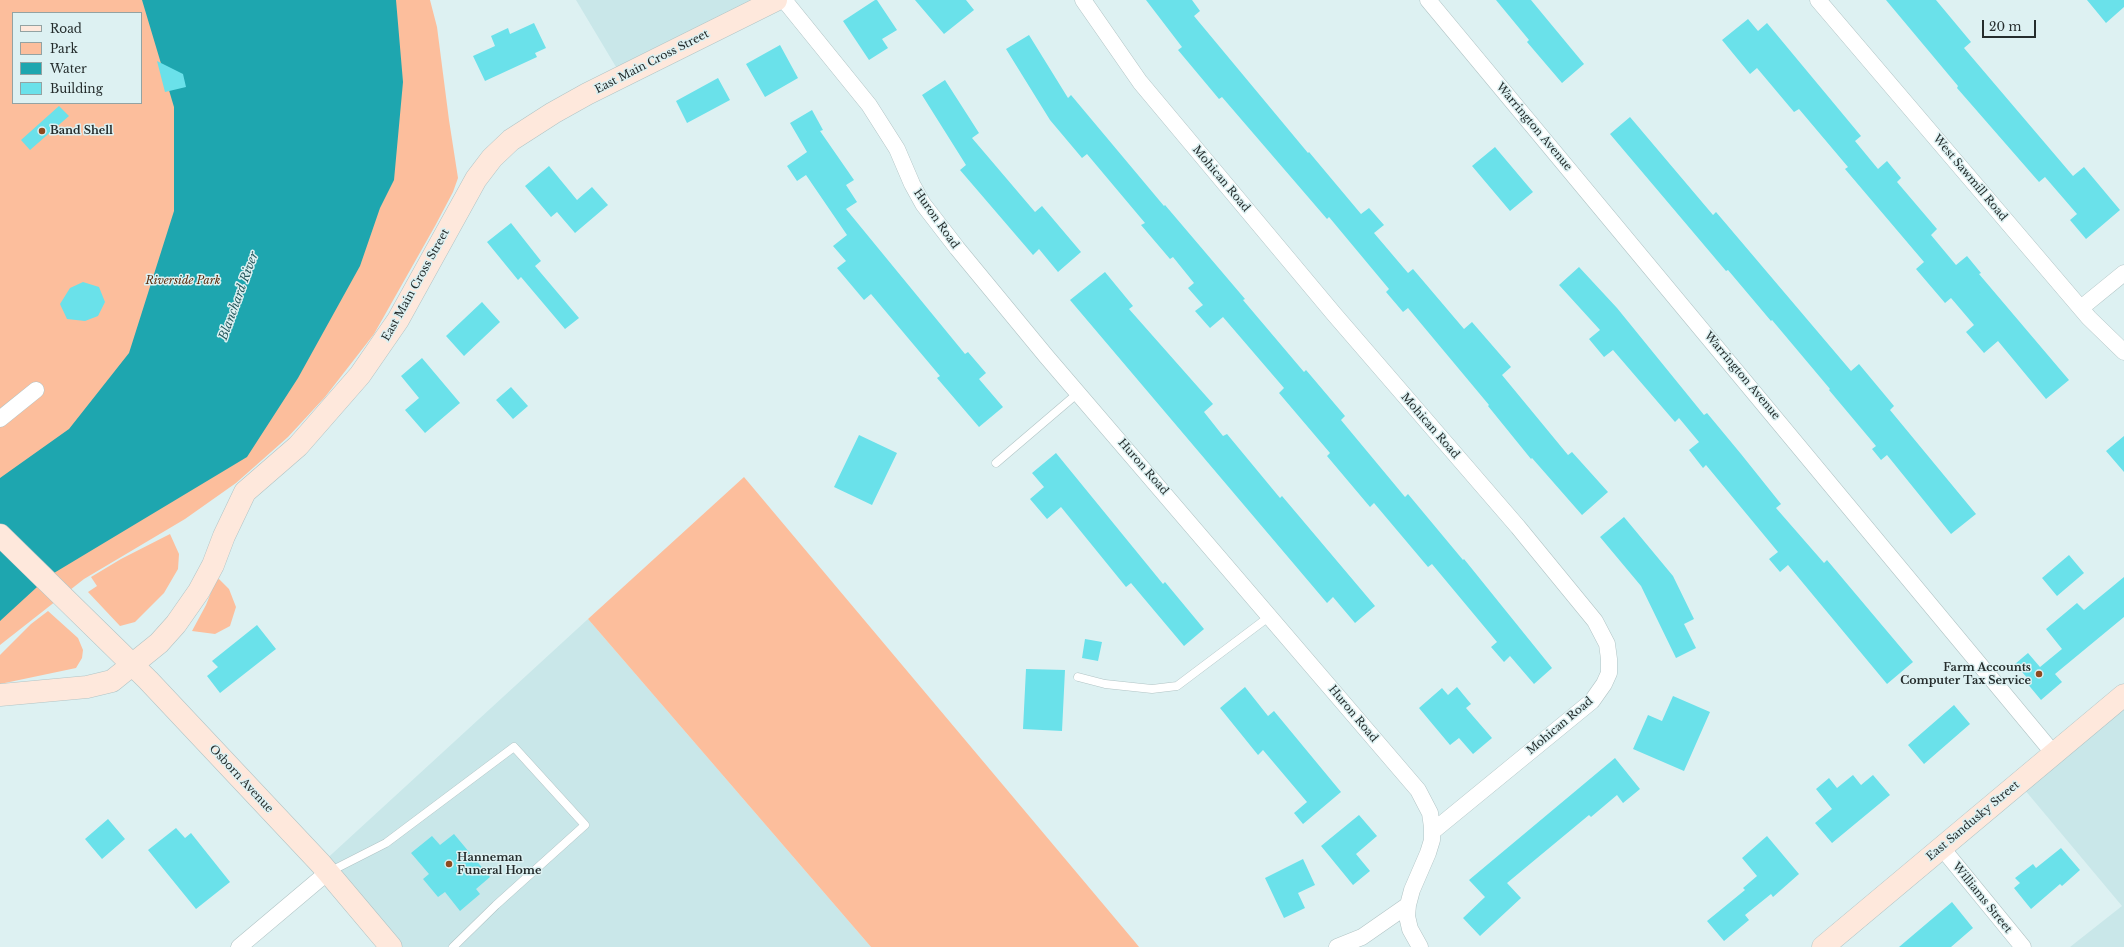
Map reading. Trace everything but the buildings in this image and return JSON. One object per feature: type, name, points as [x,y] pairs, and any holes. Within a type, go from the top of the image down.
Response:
[{"type":"main road","name":"East Main Cross Street","points":[[0,695],[100,685],[112,681],[159,643],[186,612],[213,565],[224,536],[246,492],[298,446],[334,406],[384,343],[476,179],[492,158],[511,140],[553,113],[776,0]]},
{"type":"main road","name":"Osborn Avenue","points":[[0,535],[86,618],[132,665],[328,872],[391,947]]},
{"type":"main road","name":"East Sandusky Street","points":[[1823,947],[2124,696]]},
{"type":"street","name":"Huron Road","points":[[784,0],[869,105],[897,149],[912,184],[923,204],[957,248],[1078,393],[1418,790],[1430,813],[1432,832],[1428,853],[1412,890],[1408,905],[1407,916],[1410,929],[1420,947]]},
{"type":"street","name":"Mohican Road","points":[[1083,0],[1140,82],[1334,314],[1518,527],[1595,621],[1607,644],[1610,658],[1609,673],[1604,684],[1592,701],[1432,832]]},
{"type":"street","name":"Warrington Avenue","points":[[1428,0],[2054,754]]},
{"type":"street","name":"West Sawmill Road","points":[[1818,0],[2081,308],[2124,352]]},
{"type":"street","points":[[2081,308],[2124,273]]},
{"type":"street","points":[[0,419],[36,390]]},
{"type":"street","name":"Williams Street","points":[[1942,848],[2023,947]]},
{"type":"street","points":[[239,947],[328,872]]},
{"type":"street","points":[[1337,947],[1362,937],[1408,905]]},
{"type":"lane","points":[[996,463],[1078,393]]},
{"type":"lane","points":[[1078,677],[1105,684],[1152,689],[1178,686],[1270,616]]},
{"type":"lane","points":[[328,872],[386,842],[514,747],[585,825],[496,905],[453,947]]},
{"type":"shaded area","points":[[576,0],[776,0],[622,77]]},
{"type":"shaded area","points":[[588,619],[871,947],[391,947],[321,864]]},
{"type":"shaded area","points":[[2124,695],[2124,947],[2070,947],[2122,906],[2019,783]]},
{"type":"green space","name":"Riverside Park","points":[[0,0],[430,0],[437,27],[458,178],[453,192],[435,226],[374,334],[325,397],[288,437],[236,483],[185,519],[84,579],[0,645]]},
{"type":"green space","points":[[744,477],[1139,947],[871,947],[588,619]]},
{"type":"green space","points":[[170,534],[179,554],[178,569],[164,593],[135,622],[120,626],[88,592],[97,586],[91,577],[121,559]]},
{"type":"green space","points":[[219,579],[229,589],[236,607],[230,626],[215,634],[192,631],[206,605],[216,580]]},
{"type":"green space","points":[[48,611],[78,638],[83,650],[82,658],[76,668],[0,684],[0,655],[31,624]]},
{"type":"water","name":"Blanchard River","points":[[142,0],[396,0],[403,82],[394,180],[380,208],[360,266],[298,378],[247,457],[49,576],[0,621],[0,478],[69,429],[129,353],[174,211],[174,107]]},
{"type":"place","name":"Band Shell","points":[[42,131]]},
{"type":"place","name":"Farm Accounts Computer Tax Service","points":[[2039,674]]},
{"type":"place","name":"Hanneman Funeral Home","points":[[449,864]]}]
